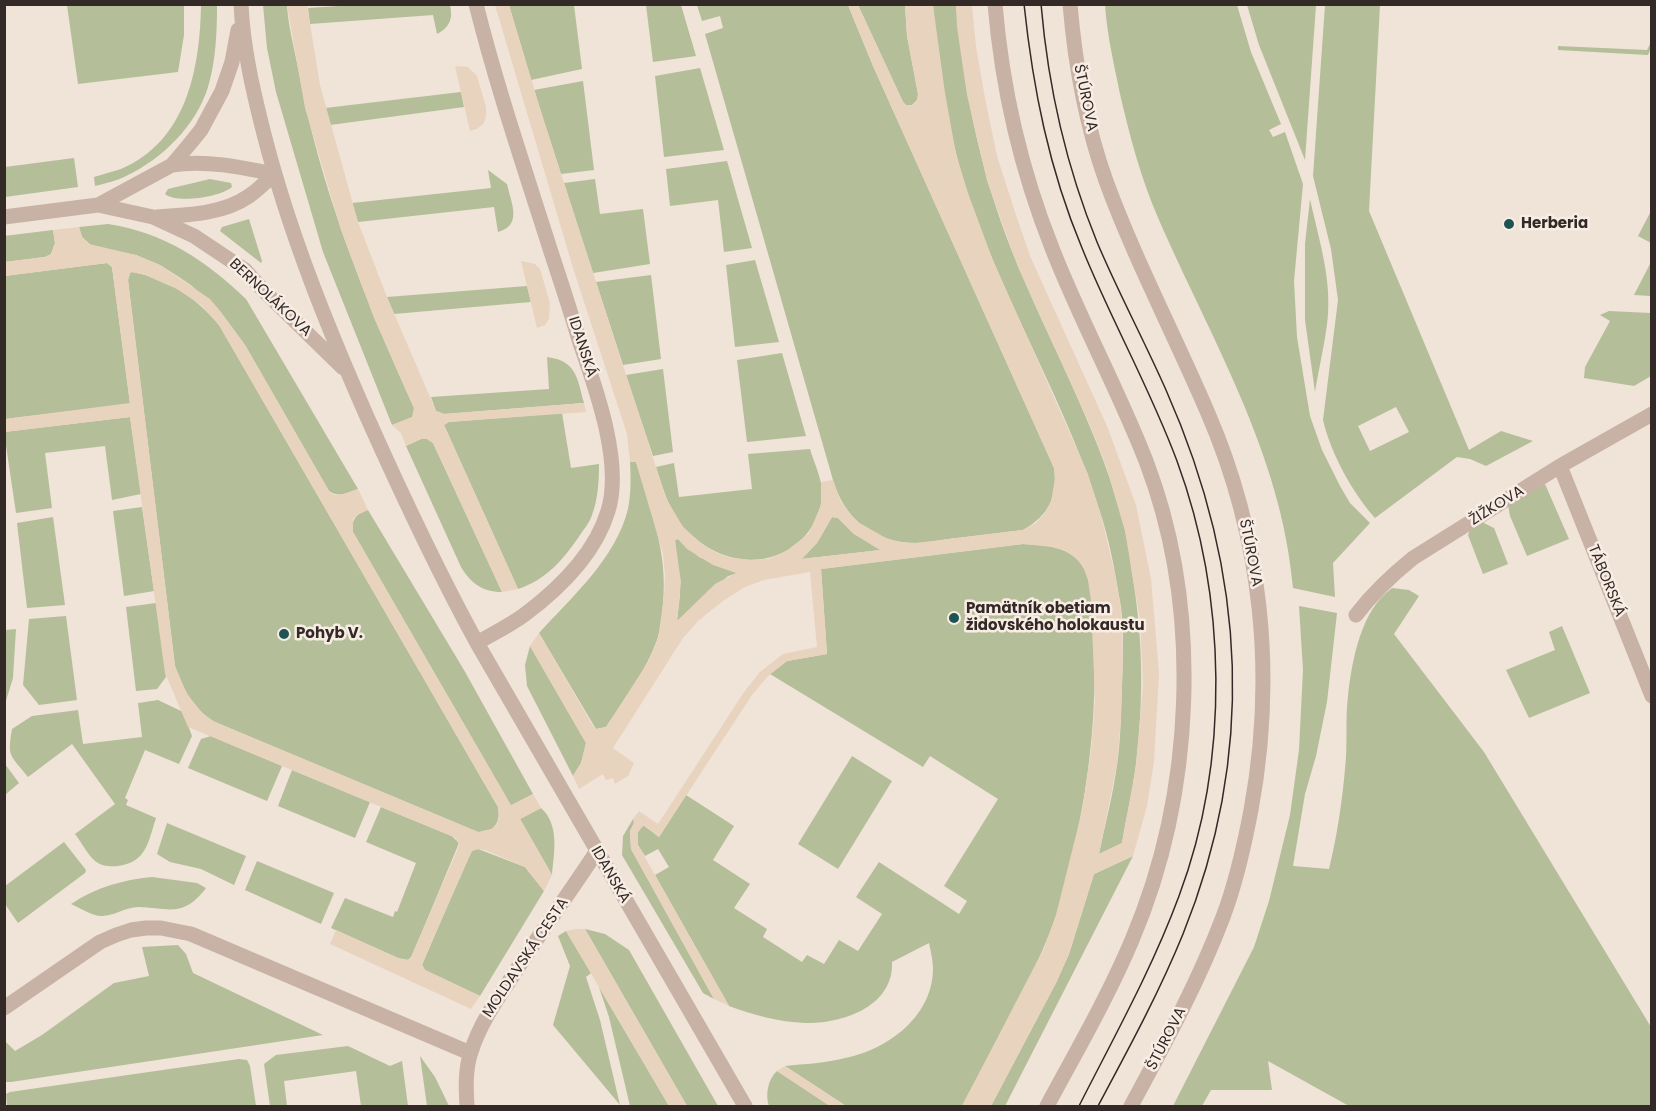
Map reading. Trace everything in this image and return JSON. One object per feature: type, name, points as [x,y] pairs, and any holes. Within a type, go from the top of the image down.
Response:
[{"type":"street","name":"IDANSKÁ","points":[[476,4],[504,103],[601,406],[610,458],[612,490],[603,525],[583,559],[568,576],[523,615],[477,643]]},
{"type":"street","points":[[995,4],[1007,94],[1037,208],[1067,284],[1128,417],[1158,498],[1176,575],[1183,663],[1183,716],[1179,764],[1171,811],[1146,903],[1132,941],[1047,1107]]},
{"type":"street","name":"ŠTÚROVA","points":[[1070,4],[1079,77],[1088,120],[1105,178],[1131,243],[1209,415],[1226,458],[1244,515],[1254,560],[1263,648],[1264,705],[1259,757],[1236,878],[1223,918],[1191,989],[1131,1107]]},
{"type":"street","name":"IDANSKÁ","points":[[241,11],[250,75],[274,174],[304,262],[347,372],[442,580],[745,1107]]},
{"type":"street","name":"BERNOLÁKOVA","points":[[172,165],[201,129],[222,92],[232,62],[241,11]]},
{"type":"street","name":"BERNOLÁKOVA","points":[[98,205],[172,165],[193,162],[274,174]]},
{"type":"street","name":"BERNOLÁKOVA","points":[[153,217],[184,215],[228,207],[249,196],[274,174]]},
{"type":"street","name":"BERNOLÁKOVA","points":[[4,217],[98,205],[153,217],[194,236],[245,270],[347,372]]},
{"type":"street","name":"ŽIŽKOVA","points":[[1356,615],[1395,573],[1413,558],[1560,466],[1652,414]]},
{"type":"street","name":"TÁBORSKÁ","points":[[1560,466],[1652,696]]},
{"type":"street","name":"MOLDAVSKÁ CESTA","points":[[466,1107],[466,1082],[470,1053],[492,1008],[597,851]]},
{"type":"street","points":[[4,1008],[100,942],[131,930],[161,928],[191,934],[470,1053]]},
{"type":"green space","points":[[67,5],[184,5],[184,35],[178,72],[78,84]]},
{"type":"green space","points":[[201,5],[217,5],[216,36],[211,77],[203,101],[195,115],[165,151],[123,178],[95,186],[94,177],[121,169],[143,156],[161,140],[175,121],[193,77]]},
{"type":"green space","points":[[263,5],[287,5],[307,112],[331,199],[361,284],[414,408],[413,417],[392,425],[323,252],[276,92],[267,48]]},
{"type":"green space","points":[[354,5],[450,5],[451,18],[448,25],[437,34],[433,15],[310,24],[308,8]]},
{"type":"green space","points":[[509,5],[574,5],[582,69],[531,80]]},
{"type":"green space","points":[[646,5],[681,5],[696,56],[653,62]]},
{"type":"green space","points":[[697,5],[848,5],[873,66],[1054,468],[1053,497],[1045,512],[1032,525],[1023,530],[926,542],[900,542],[874,533],[863,526],[845,506],[833,480],[705,34],[723,28],[720,16],[702,21]]},
{"type":"green space","points":[[858,5],[905,5],[907,36],[918,94],[917,100],[912,105],[906,105],[903,102]]},
{"type":"green space","points":[[933,5],[956,5],[970,106],[995,204],[1019,268],[1104,461],[1126,534],[1136,597],[1140,644],[1139,739],[1122,843],[1099,854],[1115,776],[1121,725],[1123,626],[1113,563],[1105,529],[1072,435],[999,274],[967,192],[954,146],[945,99]]},
{"type":"green space","points":[[1105,5],[1237,5],[1251,52],[1281,124],[1269,130],[1273,137],[1285,132],[1303,184],[1294,281],[1297,337],[1310,416],[1322,450],[1340,486],[1350,503],[1370,523],[1333,563],[1335,597],[1293,588],[1286,539],[1275,491],[1259,444],[1221,354],[1159,220],[1141,173],[1120,94]]},
{"type":"green space","points":[[1247,5],[1316,5],[1305,160],[1259,45]]},
{"type":"green space","points":[[1325,5],[1380,5],[1369,211],[1469,450],[1501,431],[1533,441],[1486,466],[1470,459],[1457,457],[1375,518],[1343,472],[1331,446],[1323,420],[1338,300],[1331,249],[1313,176]],"holes":[[[1396,407],[1409,432],[1370,451],[1358,426]]]},
{"type":"green space","points":[[1651,42],[1648,55],[1558,50],[1558,46],[1647,50]]},
{"type":"green space","points":[[700,68],[724,150],[664,157],[655,76]]},
{"type":"green space","points":[[583,81],[594,170],[561,174],[534,90]]},
{"type":"green space","points":[[461,92],[464,107],[330,125],[325,108]]},
{"type":"green space","points":[[74,158],[78,187],[5,197],[5,167]]},
{"type":"green space","points":[[727,161],[752,248],[724,252],[718,200],[670,206],[666,169]]},
{"type":"green space","points":[[488,170],[507,184],[513,206],[513,219],[506,229],[498,232],[494,207],[358,222],[352,203],[491,188]]},
{"type":"green space","points":[[210,179],[231,183],[232,187],[218,194],[198,198],[179,199],[165,194],[168,189]]},
{"type":"green space","points":[[595,179],[600,214],[643,209],[650,264],[593,273],[564,183]]},
{"type":"green space","points":[[1310,199],[1328,285],[1326,334],[1315,392],[1305,320],[1305,244]]},
{"type":"green space","points":[[1651,211],[1651,243],[1638,236]]},
{"type":"green space","points":[[249,219],[261,263],[220,231],[222,227]]},
{"type":"green space","points":[[108,224],[147,234],[183,250],[216,272],[246,299],[358,489],[340,494],[329,491],[245,345],[228,322],[192,286],[160,265],[136,255],[93,247],[82,237],[79,227]]},
{"type":"green space","points":[[53,230],[55,243],[51,254],[45,257],[5,262],[4,236]]},
{"type":"green space","points":[[755,260],[779,342],[735,347],[726,265]]},
{"type":"green space","points":[[1651,262],[1651,296],[1634,295]]},
{"type":"green space","points":[[107,263],[112,267],[130,404],[5,419],[4,276]]},
{"type":"green space","points":[[132,272],[169,284],[201,306],[219,325],[498,807],[497,822],[488,831],[478,832],[215,722],[207,717],[190,698],[175,666],[128,280]]},
{"type":"green space","points":[[651,275],[661,359],[623,365],[596,282]]},
{"type":"green space","points":[[527,286],[531,302],[394,314],[387,297]]},
{"type":"green space","points":[[1609,311],[1651,313],[1651,376],[1634,386],[1584,378],[1585,367],[1610,321],[1600,315]]},
{"type":"green space","points":[[782,353],[806,436],[747,442],[737,360]]},
{"type":"green space","points":[[547,357],[564,362],[570,367],[577,379],[584,403],[444,414],[436,411],[431,397],[549,389]]},
{"type":"green space","points":[[663,369],[673,452],[653,456],[626,375]]},
{"type":"green space","points":[[562,413],[571,468],[599,464],[596,503],[588,523],[561,560],[546,574],[518,589],[444,425],[449,422]]},
{"type":"green space","points":[[130,417],[141,494],[112,500],[105,446],[45,453],[52,508],[16,513],[4,432]]},
{"type":"green space","points":[[421,439],[427,439],[433,443],[502,592],[478,586],[461,567],[406,446]]},
{"type":"green space","points":[[810,449],[822,487],[822,500],[816,520],[805,536],[786,551],[756,560],[740,559],[711,549],[685,529],[671,507],[656,467],[674,463],[679,497],[752,489],[748,454]]},
{"type":"green space","points":[[630,462],[636,462],[661,549],[664,585],[662,618],[657,640],[641,674],[606,727],[596,729],[539,633],[591,576],[614,544],[628,509]]},
{"type":"green space","points":[[1545,484],[1569,539],[1527,556],[1510,516],[1508,505]]},
{"type":"green space","points":[[142,507],[154,591],[124,596],[113,511]]},
{"type":"green space","points":[[368,510],[464,670],[533,794],[511,806],[353,532],[355,518]]},
{"type":"green space","points":[[53,517],[65,605],[27,608],[17,523]]},
{"type":"green space","points":[[832,517],[838,518],[854,534],[881,550],[801,559],[817,543]]},
{"type":"green space","points":[[1482,522],[1494,528],[1508,564],[1483,574],[1468,535],[1471,527]]},
{"type":"green space","points":[[678,539],[699,557],[738,573],[728,576],[677,621],[680,595],[675,540]]},
{"type":"green space","points":[[1023,544],[1055,548],[1076,558],[1085,570],[1092,600],[1095,679],[1089,764],[1080,820],[1058,910],[1023,991],[962,1106],[846,1106],[785,1066],[830,1061],[861,1054],[891,1039],[904,1029],[925,1002],[931,987],[933,967],[929,943],[892,962],[885,990],[875,1001],[850,1016],[805,1023],[766,1018],[729,1006],[655,875],[669,867],[658,849],[645,856],[638,845],[638,832],[643,825],[659,837],[686,795],[734,826],[713,860],[750,884],[734,908],[767,929],[763,937],[802,962],[807,955],[824,964],[839,940],[858,951],[882,914],[856,897],[879,862],[959,914],[967,901],[944,886],[998,799],[930,756],[923,767],[770,674],[787,661],[827,654],[821,569]]},
{"type":"green space","points":[[1392,588],[1409,590],[1419,596],[1394,634],[1484,752],[1651,1027],[1651,1106],[1349,1106],[1268,1061],[1272,1090],[1211,1090],[1202,1106],[1173,1106],[1254,947],[1269,901],[1290,815],[1299,750],[1303,670],[1299,606],[1337,613],[1327,702],[1316,756],[1305,794],[1293,866],[1329,869],[1342,794],[1346,760],[1347,705],[1356,652],[1373,609],[1381,597]]},
{"type":"green space","points":[[156,603],[166,677],[157,689],[136,691],[126,607]]},
{"type":"green space","points":[[66,616],[77,700],[39,705],[23,685],[29,619]]},
{"type":"green space","points":[[1562,626],[1590,693],[1529,718],[1506,670],[1555,650],[1549,632]]},
{"type":"green space","points":[[16,629],[13,678],[5,704],[5,630]]},
{"type":"green space","points":[[530,646],[586,743],[581,763],[573,776],[527,686],[525,665]]},
{"type":"green space","points":[[158,700],[183,712],[192,736],[179,764],[145,750],[125,798],[128,800],[126,805],[156,818],[145,850],[128,864],[109,866],[97,863],[75,834],[115,804],[72,744],[28,777],[11,755],[12,729],[32,716],[78,710],[83,744],[142,737],[138,703]]},
{"type":"green space","points":[[211,736],[282,766],[267,801],[188,768],[201,739]]},
{"type":"green space","points":[[852,756],[892,781],[838,869],[798,844]]},
{"type":"green space","points":[[5,764],[19,783],[5,795]]},
{"type":"green space","points":[[292,770],[370,802],[355,838],[278,806]]},
{"type":"green space","points":[[381,807],[452,836],[459,843],[412,956],[408,960],[398,958],[331,928],[345,898],[393,917],[395,911],[397,912],[416,863],[366,842]]},
{"type":"green space","points":[[541,808],[547,815],[553,831],[552,875],[520,819]]},
{"type":"green space","points":[[633,819],[634,823],[630,831],[631,849],[714,999],[703,993],[622,855],[623,836]]},
{"type":"green space","points":[[167,823],[246,856],[234,885],[201,869],[170,862],[157,854]]},
{"type":"green space","points":[[64,842],[86,870],[85,873],[18,923],[5,904],[5,886]]},
{"type":"green space","points":[[478,849],[525,867],[544,891],[480,996],[425,970],[422,965],[468,858],[472,851]]},
{"type":"green space","points":[[1133,856],[1005,1106],[991,1106],[1069,954],[1094,874]]},
{"type":"green space","points":[[257,861],[334,893],[321,924],[245,890]]},
{"type":"green space","points":[[152,877],[197,883],[206,888],[190,904],[175,909],[134,907],[111,915],[98,916],[71,904],[110,885]]},
{"type":"green space","points":[[585,929],[605,934],[629,950],[718,1106],[687,1106]]},
{"type":"green space","points":[[566,931],[591,973],[586,977],[600,1020],[620,1105],[553,1025],[570,966],[558,936]]},
{"type":"green space","points":[[178,945],[186,954],[193,973],[323,1035],[5,1082],[5,1041],[15,1051],[42,1035],[114,983],[149,976],[142,947]]},
{"type":"green space","points":[[599,987],[669,1106],[630,1106],[609,1017]]},
{"type":"green space","points":[[348,1046],[390,1066],[402,1061],[408,1106],[361,1106],[356,1071],[284,1081],[287,1106],[270,1106],[264,1064],[276,1055]]},
{"type":"green space","points":[[420,1056],[435,1077],[449,1106],[427,1106]]},
{"type":"green space","points":[[239,1059],[247,1060],[250,1066],[256,1106],[7,1106],[6,1094],[10,1092]]},
{"type":"green space","points":[[777,1071],[830,1106],[769,1106],[768,1087]]},
{"type":"shaded area","points":[[287,5],[307,5],[320,85],[358,222],[387,297],[436,411],[444,414],[584,403],[586,412],[449,422],[444,425],[518,589],[502,592],[433,443],[427,439],[421,439],[406,446],[401,433],[392,425],[412,417],[414,408],[374,318],[341,230],[305,108]]},
{"type":"shaded area","points":[[495,5],[509,5],[542,115],[666,498],[683,527],[711,550],[728,557],[750,560],[768,559],[784,553],[809,533],[821,505],[821,482],[833,480],[841,502],[856,521],[886,538],[900,542],[916,543],[1023,530],[1036,523],[1051,502],[1055,478],[1054,468],[873,66],[848,5],[858,5],[903,102],[906,105],[912,105],[917,100],[918,94],[907,36],[905,5],[933,5],[956,154],[968,193],[992,258],[1088,474],[1102,519],[1116,579],[1121,610],[1123,656],[1121,717],[1117,765],[1099,854],[1122,843],[1136,766],[1143,685],[1140,620],[1125,531],[1106,466],[1089,423],[1018,267],[987,181],[967,95],[957,27],[956,5],[972,5],[976,47],[997,156],[1016,215],[1030,256],[1107,426],[1136,505],[1151,579],[1159,673],[1154,761],[1147,806],[1133,856],[1094,874],[1069,954],[991,1106],[962,1106],[1044,948],[1056,915],[1082,811],[1091,751],[1095,701],[1091,601],[1083,566],[1064,550],[1023,544],[821,569],[827,654],[787,661],[768,676],[752,695],[659,837],[644,825],[638,832],[638,845],[729,1006],[714,999],[631,849],[630,831],[634,823],[633,819],[639,811],[658,824],[744,692],[760,672],[783,654],[817,647],[810,572],[764,580],[745,587],[698,621],[683,638],[613,748],[634,763],[628,776],[615,784],[613,778],[606,780],[603,774],[579,789],[573,776],[581,763],[586,743],[530,646],[539,633],[593,726],[596,729],[606,727],[648,662],[658,639],[665,575],[663,554],[636,462],[630,462],[627,434],[573,268]],"holes":[[[832,517],[838,518],[854,534],[880,550],[802,559],[817,543]],[[678,539],[687,549],[713,565],[736,573],[715,584],[677,621],[681,582],[675,540]]]},
{"type":"shaded area","points":[[455,66],[468,67],[477,76],[486,107],[486,116],[484,123],[477,129],[470,131]]},
{"type":"shaded area","points":[[79,227],[82,237],[89,244],[136,255],[160,265],[210,299],[221,312],[245,345],[329,491],[334,495],[340,495],[358,489],[368,510],[353,519],[353,532],[511,805],[533,794],[541,808],[520,819],[552,875],[544,891],[525,867],[485,850],[472,851],[422,964],[425,970],[480,996],[471,1009],[330,944],[336,930],[398,958],[410,959],[459,846],[456,838],[188,727],[165,673],[130,417],[5,432],[5,419],[130,403],[112,267],[107,263],[5,276],[5,262],[45,257],[51,254],[55,243],[53,230]],"holes":[[[132,272],[177,289],[201,305],[219,325],[498,807],[499,819],[496,826],[478,832],[215,722],[204,715],[187,694],[175,666],[128,280]]]},
{"type":"shaded area","points":[[521,261],[535,264],[540,269],[550,303],[549,319],[545,325],[537,328]]},
{"type":"shaded area","points":[[585,929],[687,1106],[669,1106],[566,931]]},
{"type":"shaded area","points":[[785,1066],[846,1106],[830,1106],[777,1071]]},
{"type":"tram line","points":[[1024,4],[1032,67],[1044,128],[1070,218],[1093,275],[1166,434],[1194,513],[1206,567],[1213,623],[1216,678],[1214,734],[1207,790],[1196,844],[1179,896],[1145,976],[1079,1106]]},
{"type":"tram line","points":[[1041,4],[1048,65],[1060,125],[1076,184],[1105,261],[1166,390],[1192,457],[1212,524],[1226,592],[1232,660],[1231,728],[1223,797],[1207,865],[1183,934],[1164,978],[1098,1106]]},
{"type":"place","name":"Herberia","points":[[1509,224]]},
{"type":"place","name":"Pamätník obetiam židovského holokaustu","points":[[954,618]]},
{"type":"place","name":"Pohyb V.","points":[[284,634]]}]
